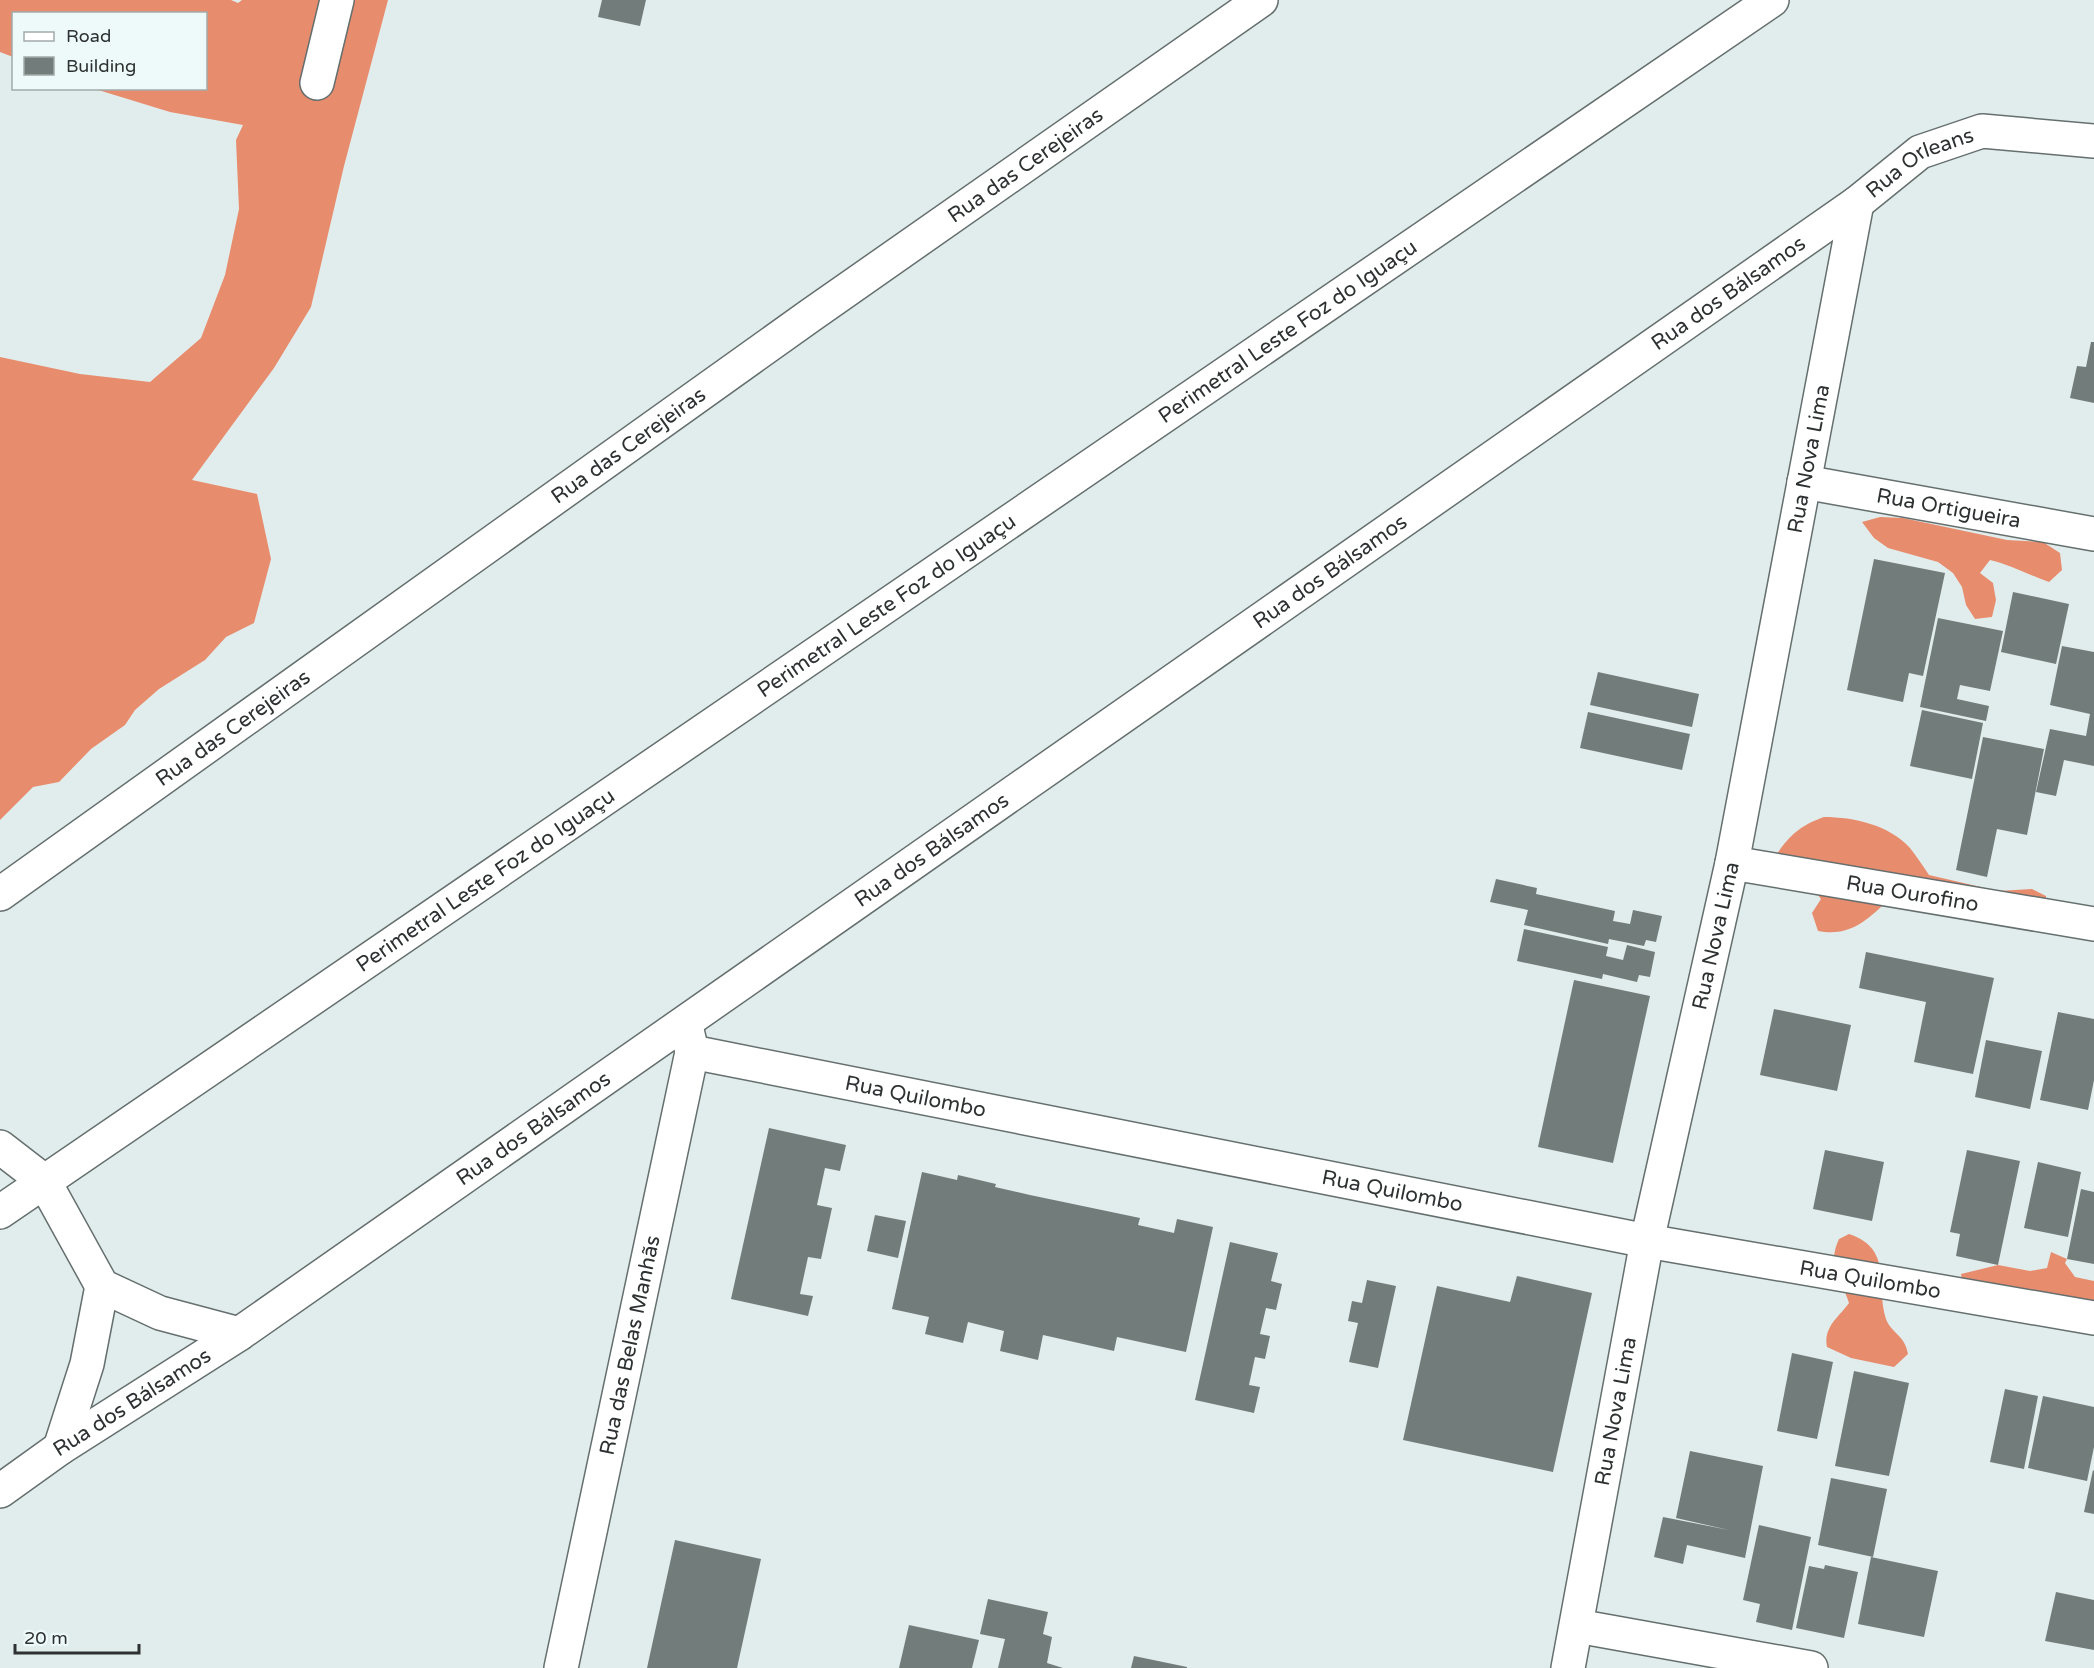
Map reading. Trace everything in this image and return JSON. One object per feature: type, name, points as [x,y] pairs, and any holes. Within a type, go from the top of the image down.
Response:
[{"type":"main road","points":[[317,83],[337,0]]},
{"type":"main road","name":"Rua das Cerejeiras","points":[[0,894],[811,315],[1261,0]]},
{"type":"main road","name":"Perimetral Leste Foz do Iguaçu","points":[[0,1212],[1772,0]]},
{"type":"main road","name":"Rua Orleans","points":[[1857,203],[1920,152],[1982,131],[2094,141]]},
{"type":"main road","name":"Rua Nova Lima","points":[[1568,1668],[1647,1241],[1732,863],[1857,203]]},
{"type":"main road","name":"Rua dos Bálsamos","points":[[0,1491],[60,1448],[239,1335],[689,1037],[1857,203]]},
{"type":"main road","name":"Rua Ortigueira","points":[[1804,482],[2094,534]]},
{"type":"main road","name":"Rua Ourofino","points":[[1732,863],[2094,924]]},
{"type":"main road","name":"Rua Quilombo","points":[[689,1037],[1647,1241],[2094,1318]]},
{"type":"main road","name":"Rua das Belas Manhãs","points":[[561,1668],[689,1037]]},
{"type":"main road","points":[[0,1147],[44,1181],[102,1286],[160,1313],[239,1335]]},
{"type":"main road","points":[[60,1448],[87,1364],[102,1286]]},
{"type":"main road","points":[[1577,1626],[1811,1668]]},
{"type":"shaded area","points":[[0,0],[231,0],[238,3],[242,0],[388,0],[344,166],[311,307],[274,368],[192,480],[257,494],[271,559],[254,623],[226,637],[205,660],[159,689],[135,710],[125,725],[91,749],[59,782],[33,787],[0,820],[0,357],[80,374],[150,382],[201,338],[225,275],[239,209],[236,140],[243,125],[170,112],[98,90],[207,90],[207,12],[12,12],[12,57],[0,52]]},
{"type":"shaded area","points":[[1880,517],[1903,518],[2007,540],[2043,542],[2060,553],[2062,570],[2049,582],[1990,560],[1980,573],[1993,583],[1996,600],[1992,617],[1975,619],[1966,605],[1962,587],[1953,573],[1938,562],[1888,548],[1874,538],[1862,522]]},
{"type":"shaded area","points":[[1824,817],[1859,821],[1892,833],[1910,848],[1929,875],[1998,891],[2032,889],[2046,896],[2046,914],[1882,906],[1868,919],[1853,928],[1837,932],[1818,931],[1812,913],[1821,899],[1810,885],[1769,866],[1780,849],[1798,830]]},
{"type":"shaded area","points":[[1849,1234],[1863,1241],[1878,1259],[1886,1319],[1904,1342],[1908,1354],[1894,1367],[1851,1358],[1827,1347],[1826,1340],[1830,1328],[1849,1303],[1836,1272],[1834,1258],[1839,1239]]},
{"type":"shaded area","points":[[2051,1252],[2067,1259],[2065,1263],[2075,1277],[2094,1281],[2094,1313],[1964,1291],[1961,1274],[1998,1265],[2030,1271],[2047,1268]]},
{"type":"building","points":[[602,0],[646,0],[640,26],[598,17]]},
{"type":"building","points":[[2091,342],[2094,342],[2094,403],[2070,398],[2077,366],[2086,367]]},
{"type":"building","points":[[1874,559],[1945,573],[1923,676],[1909,673],[1903,702],[1847,690]]},
{"type":"building","points":[[2013,592],[2069,604],[2056,664],[2001,652]]},
{"type":"building","points":[[1938,618],[2003,631],[1990,691],[1960,685],[1957,699],[1989,706],[1986,721],[1920,707]]},
{"type":"building","points":[[2062,646],[2094,652],[2094,766],[2064,760],[2056,796],[2036,792],[2050,729],[2086,736],[2090,714],[2050,705]]},
{"type":"building","points":[[1598,672],[1699,694],[1692,727],[1590,705]]},
{"type":"building","points":[[1922,710],[1983,723],[1972,779],[1910,766]]},
{"type":"building","points":[[1588,712],[1690,734],[1682,770],[1580,748]]},
{"type":"building","points":[[1983,737],[2044,749],[2027,835],[1997,829],[1987,877],[1956,870]]},
{"type":"building","points":[[1496,879],[1537,888],[1536,894],[1615,911],[1613,921],[1630,924],[1633,910],[1662,916],[1656,942],[1646,940],[1644,946],[1609,939],[1608,944],[1524,925],[1528,910],[1490,902]]},
{"type":"building","points":[[1524,929],[1608,947],[1606,956],[1623,960],[1627,945],[1655,952],[1650,977],[1639,975],[1637,982],[1603,974],[1602,979],[1517,961]]},
{"type":"building","points":[[1866,952],[1994,978],[1973,1074],[1914,1062],[1926,1002],[1859,988]]},
{"type":"building","points":[[1574,980],[1650,996],[1613,1163],[1538,1147]]},
{"type":"building","points":[[1774,1009],[1851,1025],[1837,1091],[1760,1075]]},
{"type":"building","points":[[2058,1012],[2094,1019],[2094,1080],[2088,1110],[2040,1100]]},
{"type":"building","points":[[1986,1040],[2042,1051],[2030,1109],[1975,1097]]},
{"type":"building","points":[[769,1128],[846,1145],[840,1171],[825,1168],[817,1205],[832,1208],[821,1259],[808,1257],[800,1294],[813,1296],[808,1316],[731,1299]]},
{"type":"building","points":[[1825,1150],[1884,1162],[1872,1221],[1813,1209]]},
{"type":"building","points":[[1967,1150],[2020,1161],[1998,1265],[1956,1256],[1960,1234],[1950,1232]]},
{"type":"building","points":[[2038,1162],[2081,1172],[2068,1237],[2024,1228]]},
{"type":"building","points":[[922,1172],[957,1180],[958,1175],[996,1184],[995,1187],[1140,1218],[1138,1225],[1174,1233],[1177,1219],[1213,1227],[1186,1352],[1117,1337],[1114,1351],[1043,1335],[1038,1360],[1000,1351],[1004,1331],[968,1322],[963,1343],[925,1334],[929,1317],[892,1309]]},
{"type":"building","points":[[2081,1189],[2094,1192],[2094,1264],[2067,1259]]},
{"type":"building","points":[[875,1215],[906,1221],[898,1258],[867,1251]]},
{"type":"building","points":[[1230,1242],[1278,1253],[1271,1281],[1282,1284],[1276,1310],[1266,1308],[1260,1334],[1270,1336],[1265,1359],[1255,1357],[1249,1385],[1260,1387],[1254,1413],[1195,1400]]},
{"type":"building","points":[[1517,1276],[1592,1293],[1553,1472],[1403,1440],[1437,1286],[1510,1302]]},
{"type":"building","points":[[1367,1280],[1396,1286],[1378,1368],[1349,1362],[1358,1323],[1348,1321],[1352,1301],[1362,1303]]},
{"type":"building","points":[[1792,1353],[1833,1362],[1817,1439],[1777,1431]]},
{"type":"building","points":[[1854,1371],[1909,1383],[1889,1476],[1835,1466]]},
{"type":"building","points":[[2005,1389],[2038,1396],[2024,1469],[1990,1462]]},
{"type":"building","points":[[2043,1396],[2094,1407],[2094,1447],[2087,1481],[2028,1468]]},
{"type":"building","points":[[1690,1451],[1763,1466],[1745,1558],[1687,1545],[1683,1564],[1654,1557],[1663,1517],[1729,1530],[1676,1518]]},
{"type":"building","points":[[2094,1471],[2094,1514],[2084,1512]]},
{"type":"building","points":[[1831,1478],[1887,1489],[1873,1557],[1818,1545]]},
{"type":"building","points":[[1759,1525],[1811,1537],[1792,1630],[1756,1622],[1760,1604],[1743,1600]]},
{"type":"building","points":[[675,1540],[761,1559],[737,1668],[647,1668]]},
{"type":"building","points":[[1871,1557],[1938,1571],[1924,1637],[1858,1624]]},
{"type":"building","points":[[1825,1565],[1858,1572],[1844,1638],[1796,1628],[1809,1566],[1824,1569]]},
{"type":"building","points":[[2056,1592],[2094,1600],[2094,1650],[2045,1641]]},
{"type":"building","points":[[988,1599],[1048,1612],[1043,1634],[1052,1637],[1047,1663],[1063,1668],[998,1668],[1005,1639],[980,1634]]},
{"type":"building","points":[[909,1625],[979,1640],[972,1668],[899,1668]]},
{"type":"building","points":[[1134,1656],[1187,1667],[1187,1668],[1131,1668]]}]
